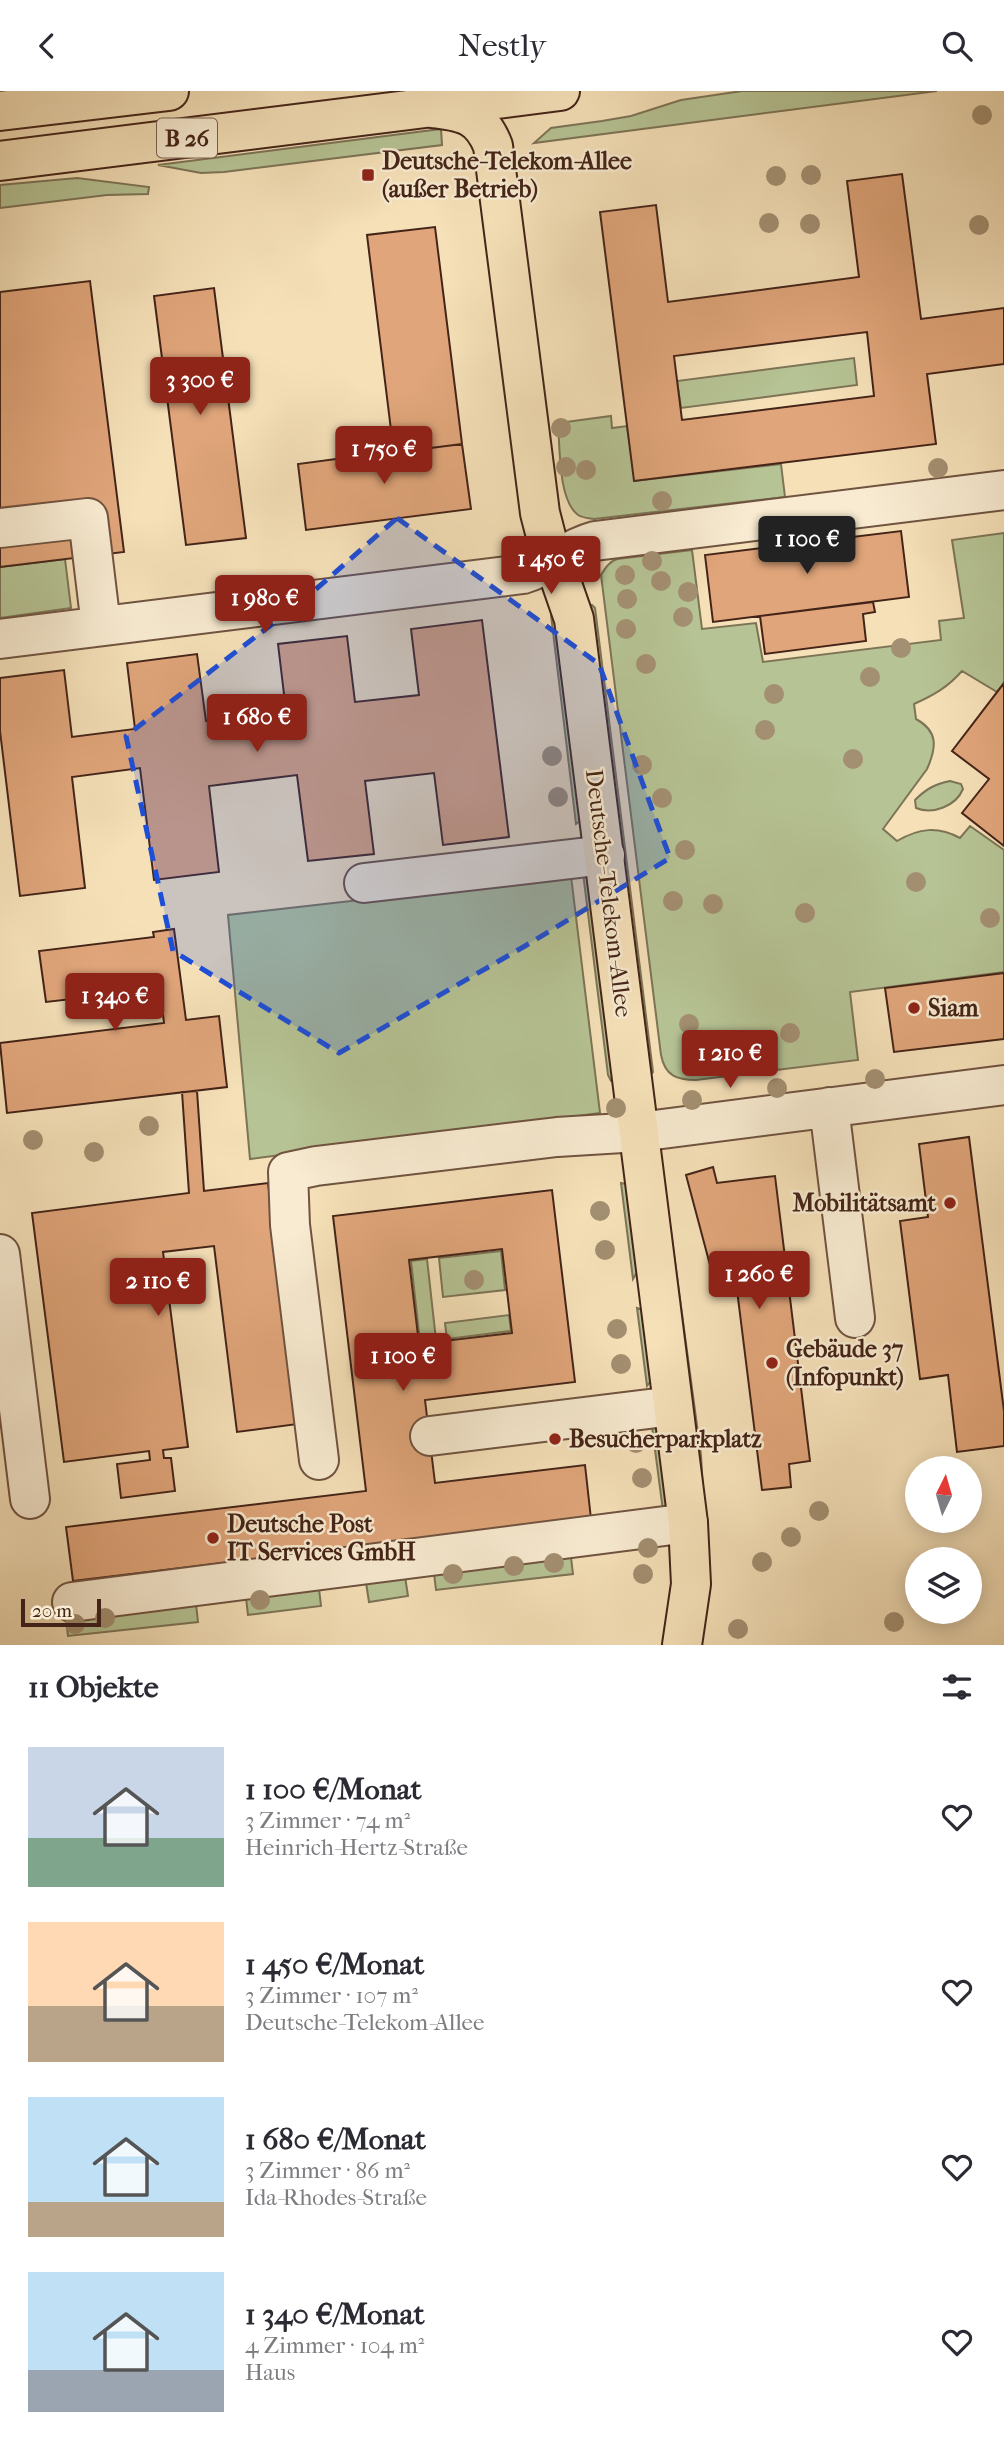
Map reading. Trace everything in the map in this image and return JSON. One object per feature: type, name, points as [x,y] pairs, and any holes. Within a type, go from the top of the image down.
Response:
[{"type":"main road","name":"B 26","points":[[0,111],[169,91]]},
{"type":"main road","name":"B 26","points":[[0,161],[560,91]]},
{"type":"main road","name":"Deutsche-Telekom-Allee","points":[[432,108],[463,113],[473,118],[482,125],[493,146],[540,513],[574,619],[688,1524],[691,1584],[682,1645]]},
{"type":"street","points":[[0,639],[523,573],[555,560],[580,545],[595,541],[1004,490]]},
{"type":"street","points":[[0,528],[88,518],[101,626]]},
{"type":"street","points":[[364,883],[605,855]]},
{"type":"street","points":[[319,1460],[290,1225],[288,1172],[316,1166],[557,1137],[639,1132],[1004,1085]]},
{"type":"street","points":[[829,1107],[855,1318]]},
{"type":"street","points":[[0,1254],[30,1499]]},
{"type":"street","points":[[430,1436],[673,1406]]},
{"type":"street","points":[[72,1602],[688,1524]]},
{"type":"highlighted area","points":[[397,518],[599,664],[670,858],[525,946],[339,1053],[173,951],[126,736],[306,598]]},
{"type":"green space","points":[[742,91],[937,91],[534,143],[551,128],[631,116],[681,100]]},
{"type":"green space","points":[[441,129],[442,145],[224,172],[201,173],[158,165]]},
{"type":"green space","points":[[77,178],[149,187],[148,194],[107,195],[0,208],[0,185]]},
{"type":"green space","points":[[854,358],[857,385],[681,408],[677,381]]},
{"type":"green space","points":[[611,416],[612,428],[627,426],[635,481],[781,464],[785,497],[594,519],[580,516],[571,508],[563,486],[558,423]]},
{"type":"green space","points":[[1004,533],[1004,683],[997,692],[962,671],[940,690],[914,704],[916,719],[932,734],[933,754],[927,769],[883,829],[897,841],[913,833],[928,830],[960,838],[970,826],[1004,850],[1004,972],[850,992],[858,1060],[696,1080],[673,1075],[665,1068],[661,1055],[601,575],[608,565],[617,559],[692,550],[702,629],[756,623],[763,662],[941,640],[939,621],[964,618],[952,540]]},
{"type":"green space","points":[[65,559],[71,608],[0,618],[0,567]]},
{"type":"green space","points":[[585,605],[595,608],[653,1072],[650,1076]]},
{"type":"green space","points":[[554,610],[580,821],[576,824],[551,615]]},
{"type":"green space","points":[[950,781],[961,784],[963,789],[950,804],[936,810],[916,808],[915,800],[923,793],[935,785]]},
{"type":"green space","points":[[583,873],[590,875],[618,1081],[611,1081],[608,1075]]},
{"type":"green space","points":[[571,876],[600,1113],[250,1159],[228,915]]},
{"type":"green space","points":[[664,1180],[701,1455],[703,1490]]},
{"type":"green space","points":[[621,1183],[626,1184],[639,1269],[633,1279]]},
{"type":"green space","points":[[501,1251],[505,1290],[443,1297],[439,1258]]},
{"type":"green space","points":[[427,1259],[436,1340],[420,1342],[411,1261]]},
{"type":"green space","points":[[637,1308],[643,1310],[653,1378],[647,1386]]},
{"type":"green space","points":[[509,1315],[511,1331],[447,1339],[445,1323]]},
{"type":"green space","points":[[651,1419],[656,1423],[672,1510],[663,1511]]},
{"type":"green space","points":[[570,1549],[573,1574],[436,1590],[433,1565]]},
{"type":"green space","points":[[404,1570],[408,1596],[369,1602],[365,1576]]},
{"type":"green space","points":[[318,1580],[321,1606],[248,1615],[245,1589]]},
{"type":"green space","points":[[195,1595],[198,1622],[68,1636],[65,1610]]},
{"type":"building","points":[[902,174],[921,319],[1004,308],[1004,364],[927,374],[936,444],[634,481],[600,212],[656,205],[668,302],[859,277],[847,181]],"holes":[[[867,332],[874,396],[682,420],[674,356]]]},
{"type":"building","points":[[435,227],[462,444],[415,450],[399,438],[392,438],[367,235]]},
{"type":"building","points":[[90,281],[124,552],[0,567],[0,292]]},
{"type":"building","points":[[214,288],[246,538],[186,545],[154,296]]},
{"type":"building","points":[[392,438],[399,438],[415,450],[462,444],[471,509],[306,530],[298,464],[381,453]]},
{"type":"building","points":[[901,531],[909,597],[713,622],[705,555]]},
{"type":"building","points":[[873,602],[875,612],[863,614],[866,641],[765,654],[760,616]]},
{"type":"building","points":[[482,620],[509,837],[443,845],[434,773],[365,781],[374,854],[308,861],[297,775],[209,786],[219,872],[154,880],[140,768],[72,777],[85,888],[20,896],[0,731],[0,678],[64,670],[72,737],[135,729],[127,663],[197,654],[206,721],[286,711],[278,644],[347,636],[355,702],[419,695],[411,629]]},
{"type":"building","points":[[1004,683],[1004,846],[962,813],[989,779],[952,751]]},
{"type":"building","points":[[174,929],[186,1020],[219,1016],[227,1087],[7,1113],[0,1043],[164,1023],[160,989],[46,1002],[39,951],[154,937],[153,932]]},
{"type":"building","points":[[1004,973],[1004,1039],[894,1052],[885,988]]},
{"type":"building","points":[[197,1091],[204,1191],[268,1183],[298,1424],[237,1432],[214,1246],[163,1252],[188,1447],[163,1450],[164,1458],[171,1458],[175,1491],[121,1498],[117,1464],[150,1460],[149,1451],[64,1462],[32,1213],[189,1193],[182,1092]]},
{"type":"building","points":[[969,1137],[1004,1411],[1004,1446],[957,1452],[948,1375],[920,1379],[900,1221],[928,1217],[919,1144]]},
{"type":"building","name":"Gebäude 37 (Infopunkt)","points":[[713,1167],[717,1183],[775,1176],[810,1461],[789,1464],[791,1487],[762,1490],[733,1258],[710,1265],[686,1175]]},
{"type":"building","points":[[552,1190],[575,1382],[425,1400],[435,1483],[585,1465],[591,1519],[73,1581],[66,1527],[366,1491],[333,1216]],"holes":[[[502,1249],[512,1333],[419,1344],[409,1260]]]},
{"type":"place","name":"Deutsche-Telekom-Allee (außer Betrieb)","points":[[368,175]]},
{"type":"place","name":"Siam","points":[[914,1008]]},
{"type":"place","name":"Mobilitätsamt","points":[[950,1203]]},
{"type":"place","name":"Gebäude 37 (Infopunkt)","points":[[772,1363]]},
{"type":"place","name":"Besucherparkplatz","points":[[555,1439]]},
{"type":"place","name":"Deutsche Post IT Services GmbH","points":[[213,1538]]}]
